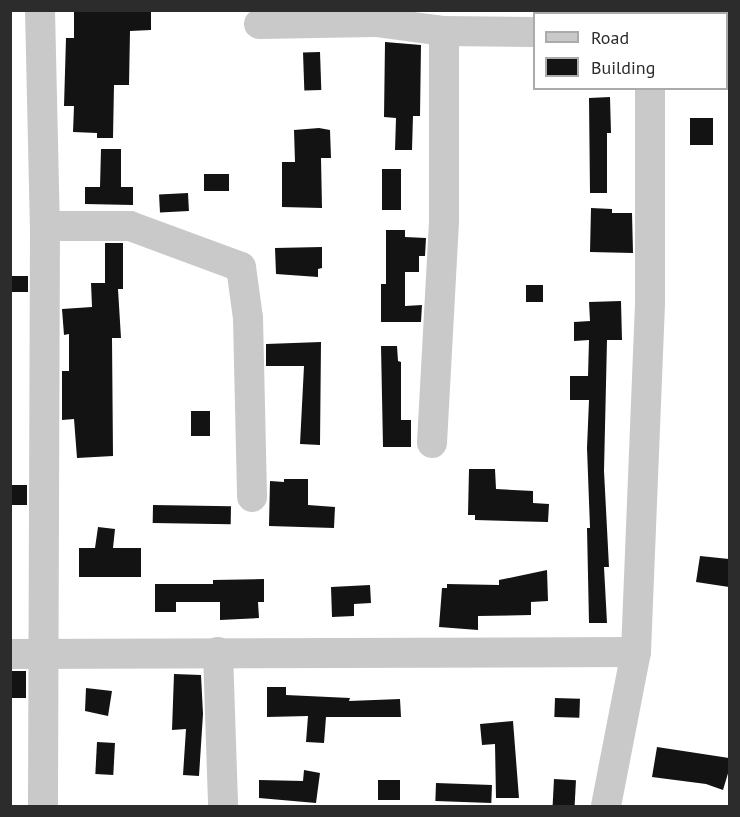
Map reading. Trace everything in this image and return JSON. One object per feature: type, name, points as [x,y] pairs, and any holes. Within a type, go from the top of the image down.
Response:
[{"type":"street","points":[[40,10],[45,226],[43,807]]},
{"type":"street","points":[[259,24],[376,22],[444,31],[533,32]]},
{"type":"street","points":[[432,443],[444,221],[444,31]]},
{"type":"street","points":[[606,807],[636,652],[650,301],[650,90]]},
{"type":"street","points":[[45,226],[130,226],[241,267],[248,318],[252,497]]},
{"type":"street","points":[[218,652],[223,807]]},
{"type":"street","points":[[10,654],[636,652]]},
{"type":"building","points":[[74,10],[151,10],[151,30],[130,31],[129,85],[114,85],[113,138],[97,138],[97,133],[73,132],[74,106],[64,106],[66,38],[74,38]]},
{"type":"building","points":[[385,42],[421,45],[420,116],[413,116],[412,150],[395,150],[396,118],[384,117]]},
{"type":"building","points":[[320,52],[321,90],[304,91],[303,53]]},
{"type":"building","points":[[610,97],[611,133],[607,133],[607,193],[590,193],[589,98]]},
{"type":"building","points":[[690,118],[713,118],[713,145],[690,145]]},
{"type":"building","points":[[319,128],[330,130],[331,158],[321,158],[322,208],[282,207],[282,162],[295,162],[294,130]]},
{"type":"building","points":[[101,149],[121,149],[121,187],[133,187],[133,205],[85,204],[85,187],[100,187]]},
{"type":"building","points":[[382,169],[401,169],[401,210],[382,210]]},
{"type":"building","points":[[204,174],[229,174],[229,191],[204,191]]},
{"type":"building","points":[[188,193],[189,211],[160,212],[159,195]]},
{"type":"building","points":[[591,208],[612,209],[612,213],[632,213],[633,253],[590,252]]},
{"type":"building","points":[[386,230],[405,230],[405,237],[426,238],[425,256],[419,256],[419,272],[405,272],[405,306],[422,305],[421,322],[381,322],[381,284],[386,284]]},
{"type":"building","points":[[105,243],[123,243],[123,289],[118,289],[121,338],[112,338],[113,456],[77,458],[74,419],[62,420],[62,371],[69,371],[69,334],[64,335],[62,309],[92,307],[91,283],[105,283]]},
{"type":"building","points":[[322,247],[322,268],[318,269],[318,277],[276,274],[275,248]]},
{"type":"building","points":[[10,276],[28,276],[28,292],[10,292]]},
{"type":"building","points":[[526,285],[543,285],[543,302],[526,302]]},
{"type":"building","points":[[621,301],[622,340],[607,340],[604,471],[609,567],[604,567],[607,623],[589,623],[587,528],[590,528],[587,448],[589,400],[570,400],[570,376],[588,376],[589,340],[574,341],[574,322],[590,321],[589,302]]},
{"type":"building","points":[[321,342],[320,445],[300,444],[304,366],[266,366],[266,344]]},
{"type":"building","points":[[381,346],[397,346],[398,361],[401,362],[401,420],[411,420],[411,447],[383,447]]},
{"type":"building","points":[[191,411],[210,411],[210,436],[191,436]]},
{"type":"building","points":[[469,469],[495,469],[496,489],[533,491],[533,503],[549,504],[548,522],[475,520],[475,515],[468,515]]},
{"type":"building","points":[[284,479],[308,479],[308,505],[335,507],[334,528],[269,526],[270,481],[284,482]]},
{"type":"building","points":[[10,485],[27,485],[27,505],[10,505]]},
{"type":"building","points":[[153,505],[231,506],[231,524],[153,523]]},
{"type":"building","points":[[98,527],[115,529],[113,548],[141,548],[141,577],[79,577],[79,548],[95,548]]},
{"type":"building","points":[[700,556],[729,559],[729,587],[696,582]]},
{"type":"building","points":[[547,570],[548,601],[531,602],[531,615],[478,616],[478,630],[439,627],[442,588],[447,588],[447,584],[499,585],[499,580]]},
{"type":"building","points":[[264,579],[264,602],[258,602],[259,618],[220,620],[220,602],[176,602],[176,612],[155,612],[155,584],[213,584],[213,580]]},
{"type":"building","points":[[370,585],[371,603],[354,604],[354,616],[332,617],[331,587]]},
{"type":"building","points":[[12,671],[26,671],[26,698],[12,698]]},
{"type":"building","points":[[174,674],[201,675],[203,714],[199,776],[183,775],[186,729],[172,730]]},
{"type":"building","points":[[267,687],[286,687],[286,695],[350,698],[349,701],[400,699],[401,717],[326,717],[324,743],[306,742],[308,716],[267,717]]},
{"type":"building","points":[[86,688],[112,691],[108,716],[85,711]]},
{"type":"building","points":[[555,698],[580,699],[579,718],[554,717]]},
{"type":"building","points":[[513,721],[519,798],[496,798],[495,744],[482,745],[480,724]]},
{"type":"building","points":[[97,742],[115,743],[113,775],[95,774]]},
{"type":"building","points":[[657,747],[729,758],[729,770],[723,790],[706,784],[652,777]]},
{"type":"building","points":[[304,770],[320,773],[316,803],[259,798],[259,780],[303,781]]},
{"type":"building","points":[[554,779],[576,780],[575,806],[553,806]]},
{"type":"building","points":[[378,780],[400,780],[400,800],[378,800]]},
{"type":"building","points":[[436,783],[492,785],[491,803],[435,801]]}]
